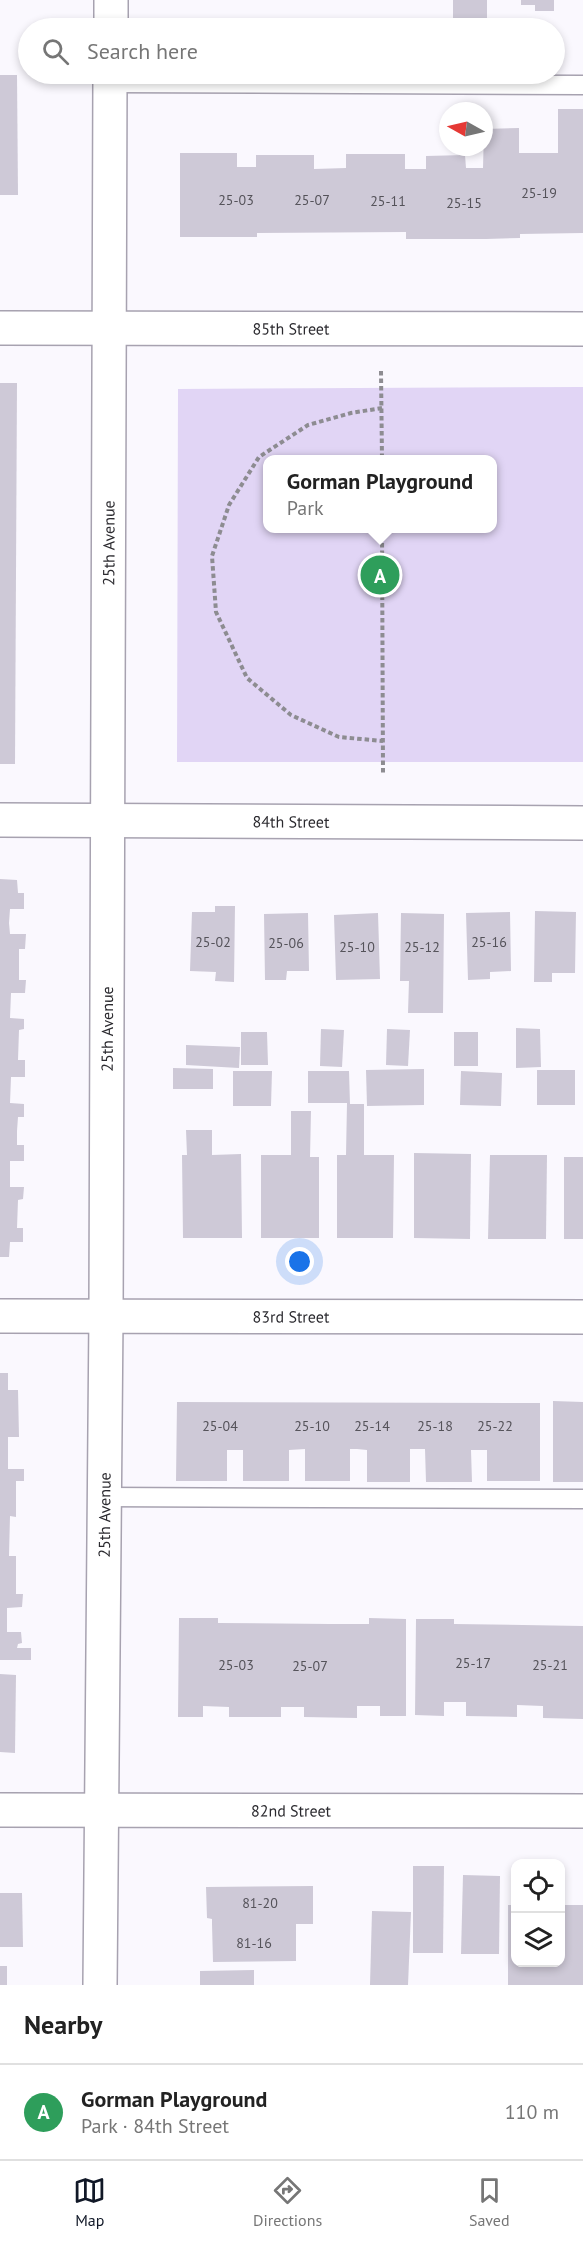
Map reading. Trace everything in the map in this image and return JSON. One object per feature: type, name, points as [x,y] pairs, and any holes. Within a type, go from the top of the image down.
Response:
[{"type":"street","points":[[111,0],[111,18]]},
{"type":"street","name":"25th Avenue","points":[[100,1985],[109,821],[110,84]]},
{"type":"street","name":"85th Street","points":[[0,328],[583,329]]},
{"type":"street","name":"84th Street","points":[[0,820],[583,822]]},
{"type":"street","name":"83rd Street","points":[[0,1316],[583,1317]]},
{"type":"street","name":"82nd Street","points":[[0,1810],[583,1811]]},
{"type":"lane","points":[[515,84],[583,85]]},
{"type":"lane","points":[[104,1497],[583,1499]]},
{"type":"path","points":[[381,371],[382,455]]},
{"type":"path","points":[[382,408],[351,413],[308,425],[258,457],[229,505],[212,556],[216,612],[247,678],[291,716],[339,737],[383,741]]},
{"type":"path","points":[[382,533],[383,773]]},
{"type":"shaded area","points":[[583,387],[583,762],[177,762],[178,389]]},
{"type":"building","points":[[453,0],[487,0],[487,18],[453,18]]},
{"type":"building","points":[[521,0],[554,0],[554,11],[535,11],[535,5],[521,5]]},
{"type":"building","points":[[0,75],[17,75],[18,195],[0,195]]},
{"type":"building","points":[[558,109],[583,109],[583,233],[520,234],[520,238],[486,239],[406,239],[406,232],[257,233],[257,237],[180,237],[180,153],[237,153],[237,167],[256,167],[256,155],[314,155],[314,169],[346,168],[346,154],[405,154],[405,169],[426,169],[426,156],[439,156],[465,156],[466,168],[483,168],[483,156],[493,156],[493,129],[519,128],[519,153],[558,153]]},
{"type":"building","points":[[0,383],[17,383],[15,764],[0,764]]},
{"type":"building","points":[[0,879],[17,880],[18,893],[24,893],[24,909],[10,909],[9,923],[10,934],[26,934],[25,949],[19,949],[19,980],[26,980],[25,993],[11,993],[10,1018],[24,1019],[24,1029],[19,1030],[18,1060],[25,1060],[25,1077],[11,1077],[10,1103],[24,1104],[24,1117],[18,1117],[17,1145],[24,1145],[24,1161],[10,1161],[10,1187],[24,1187],[23,1199],[18,1200],[17,1228],[23,1228],[23,1242],[10,1242],[9,1257],[0,1257]]},
{"type":"building","points":[[215,906],[235,906],[234,982],[215,981],[216,972],[190,971],[192,912],[215,912]]},
{"type":"building","points":[[535,911],[576,912],[575,973],[552,973],[552,982],[534,982]]},
{"type":"building","points":[[510,912],[511,971],[490,972],[490,979],[468,980],[466,913]]},
{"type":"building","points":[[308,913],[309,971],[287,971],[286,980],[265,980],[264,914]]},
{"type":"building","points":[[378,913],[380,979],[336,980],[334,915]]},
{"type":"building","points":[[401,913],[444,914],[443,1013],[408,1013],[409,981],[400,981]]},
{"type":"building","points":[[516,1028],[540,1029],[541,1067],[516,1068]]},
{"type":"building","points":[[321,1029],[344,1030],[342,1067],[320,1066]]},
{"type":"building","points":[[387,1029],[410,1030],[408,1066],[386,1065]]},
{"type":"building","points":[[241,1032],[267,1032],[268,1065],[241,1065]]},
{"type":"building","points":[[454,1032],[478,1032],[478,1066],[454,1066]]},
{"type":"building","points":[[186,1045],[240,1047],[239,1068],[186,1065]]},
{"type":"building","points":[[173,1068],[213,1069],[213,1089],[173,1089]]},
{"type":"building","points":[[424,1069],[424,1105],[367,1106],[366,1070]]},
{"type":"building","points":[[537,1070],[575,1070],[575,1105],[537,1105]]},
{"type":"building","points":[[233,1071],[272,1071],[271,1106],[233,1106]]},
{"type":"building","points":[[308,1071],[349,1071],[350,1104],[364,1104],[364,1155],[394,1155],[393,1238],[337,1238],[337,1155],[346,1155],[347,1103],[308,1103]]},
{"type":"building","points":[[461,1071],[502,1073],[501,1106],[460,1105]]},
{"type":"building","points":[[291,1111],[311,1111],[310,1157],[319,1157],[319,1238],[261,1238],[261,1155],[291,1155]]},
{"type":"building","points":[[186,1130],[212,1130],[212,1155],[241,1154],[242,1238],[183,1238],[182,1155],[187,1155]]},
{"type":"building","points":[[414,1153],[471,1154],[470,1239],[414,1238]]},
{"type":"building","points":[[490,1155],[547,1155],[546,1239],[488,1239]]},
{"type":"building","points":[[564,1157],[583,1157],[583,1239],[564,1239]]},
{"type":"building","points":[[0,1373],[8,1373],[8,1390],[18,1390],[19,1437],[8,1437],[8,1469],[24,1469],[24,1481],[16,1481],[16,1517],[10,1516],[9,1556],[16,1556],[16,1594],[23,1594],[22,1607],[7,1608],[7,1632],[21,1632],[22,1643],[18,1644],[17,1648],[31,1648],[31,1660],[0,1660]]},
{"type":"building","points":[[553,1401],[583,1402],[583,1482],[553,1482]]},
{"type":"building","points":[[177,1402],[540,1403],[540,1481],[487,1481],[487,1450],[471,1450],[472,1482],[426,1482],[425,1449],[410,1449],[410,1482],[367,1482],[367,1450],[350,1449],[350,1481],[305,1481],[305,1449],[289,1450],[289,1481],[243,1481],[243,1450],[227,1450],[227,1481],[176,1481]]},
{"type":"building","points":[[179,1618],[218,1618],[218,1623],[330,1624],[369,1624],[369,1618],[406,1619],[406,1716],[380,1716],[380,1706],[357,1706],[357,1718],[304,1717],[304,1707],[281,1707],[281,1717],[229,1717],[229,1707],[203,1706],[203,1717],[178,1717]]},
{"type":"building","points":[[416,1619],[454,1619],[454,1624],[583,1626],[583,1719],[543,1718],[543,1706],[517,1705],[517,1717],[466,1716],[466,1702],[444,1702],[444,1716],[415,1715]]},
{"type":"building","points":[[0,1674],[16,1675],[15,1753],[0,1752]]},
{"type":"building","points":[[413,1866],[444,1866],[443,1953],[413,1953]]},
{"type":"building","points":[[463,1875],[500,1876],[499,1954],[461,1954]]},
{"type":"building","points":[[313,1886],[313,1924],[296,1924],[296,1961],[213,1962],[212,1919],[207,1918],[206,1887]]},
{"type":"building","points":[[0,1893],[22,1893],[23,1947],[0,1947]]},
{"type":"building","points":[[508,1905],[511,1905],[511,1967],[565,1967],[565,1905],[583,1905],[583,1985],[508,1985]]},
{"type":"building","points":[[372,1911],[411,1912],[408,1985],[370,1985]]},
{"type":"building","points":[[0,1966],[7,1966],[7,1985],[0,1985]]},
{"type":"building","points":[[254,1970],[254,1985],[200,1985],[200,1971]]},
{"type":"place","name":"Gorman Playground","points":[[380,575]]}]
